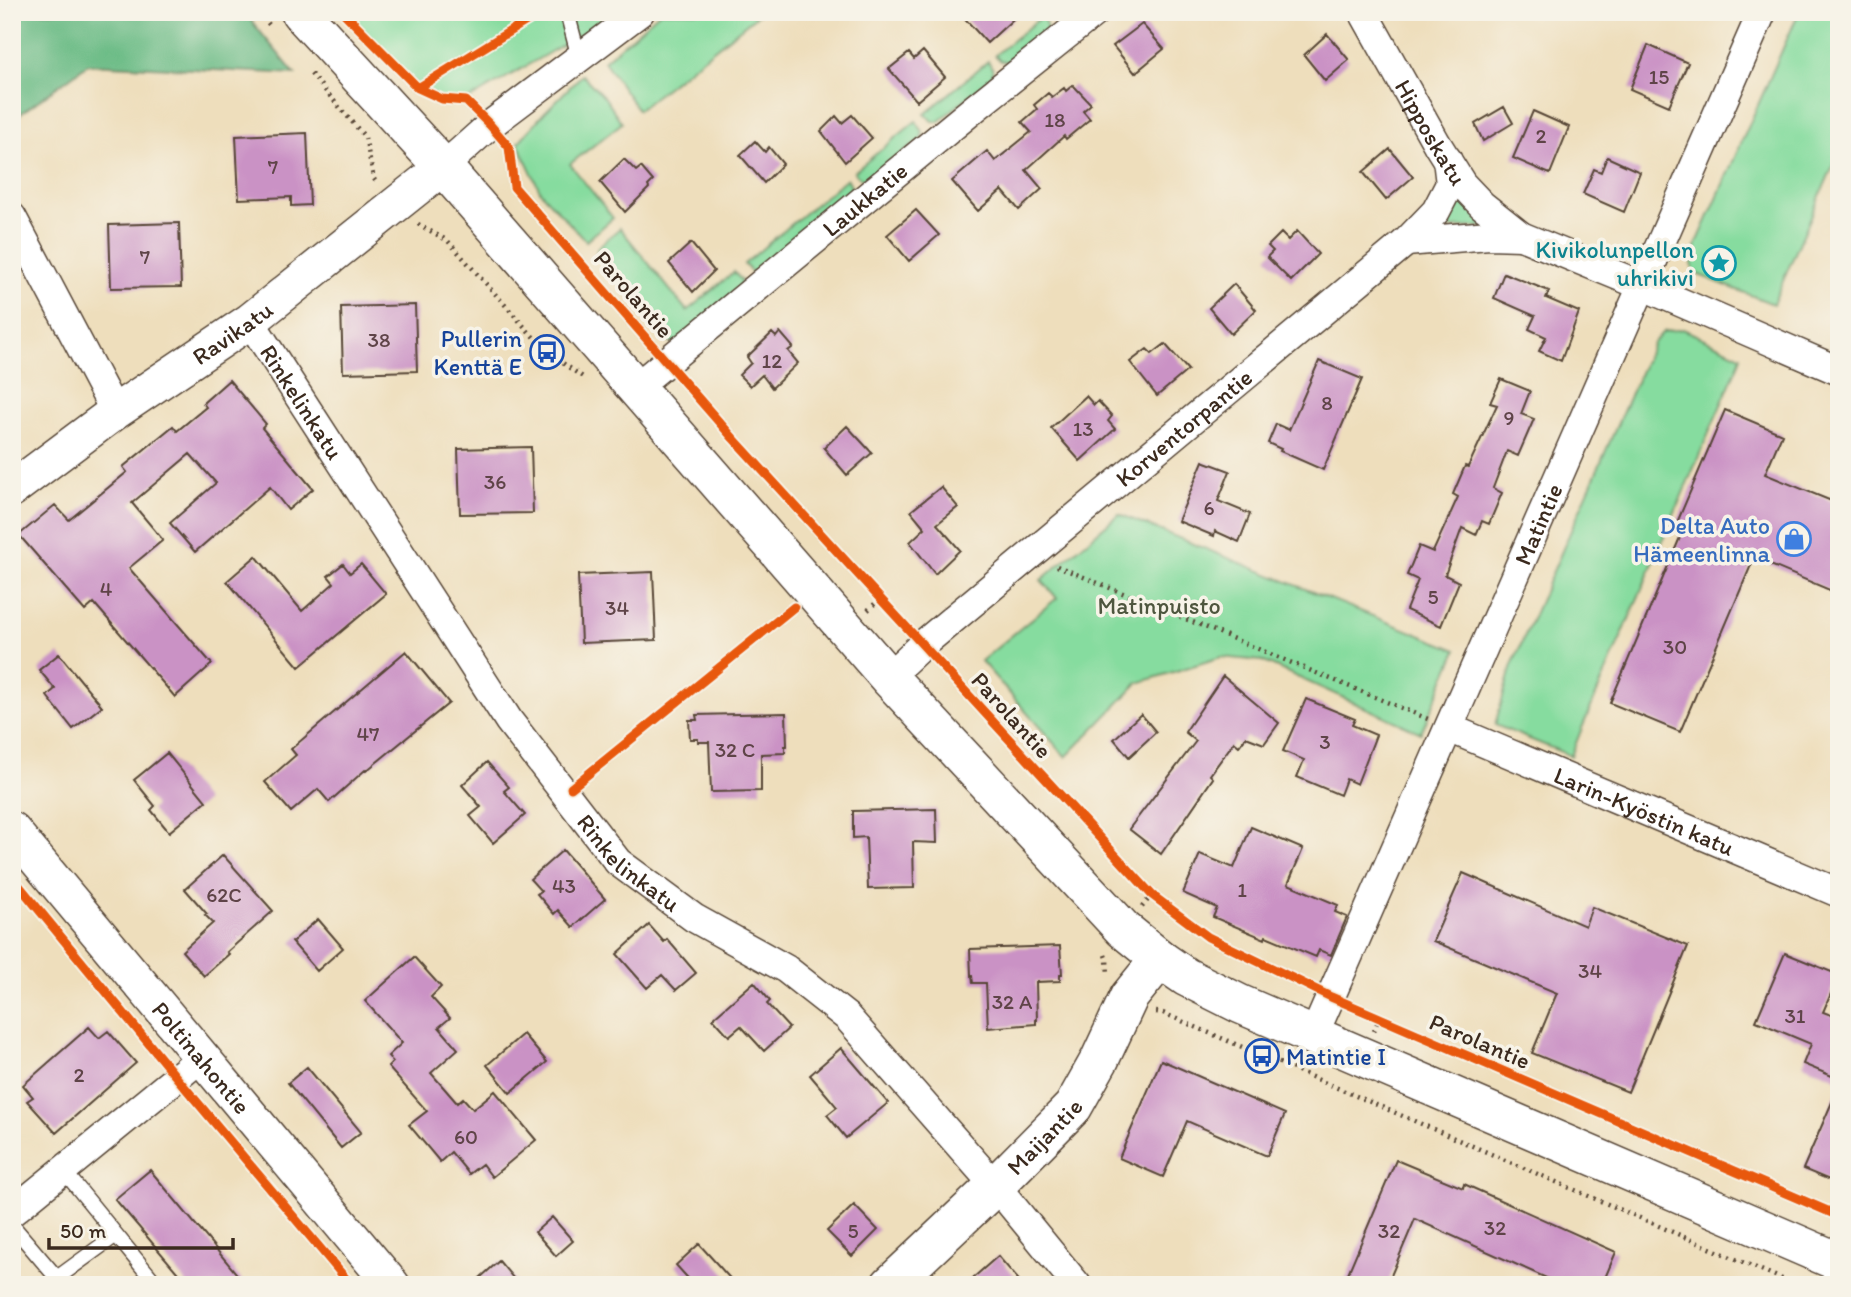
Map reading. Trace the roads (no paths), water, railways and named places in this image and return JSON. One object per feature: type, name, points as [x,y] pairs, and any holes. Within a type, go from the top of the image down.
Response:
[{"type":"main road","points":[[300,12],[443,167],[888,677],[1123,929],[1186,977],[1240,1004],[1839,1262]]},
{"type":"main road","name":"Maijantie","points":[[890,1285],[995,1186],[1073,1107],[1100,1059],[1129,997],[1160,959]]},
{"type":"street","points":[[443,167],[490,125],[640,12]]},
{"type":"street","name":"Laukkatie","points":[[636,387],[1095,12]]},
{"type":"street","name":"Hipposkatu","points":[[1363,12],[1462,184],[1482,205],[1521,236]]},
{"type":"street","name":"Matintie","points":[[1313,1037],[1762,12]]},
{"type":"street","name":"Korventorpantie","points":[[888,677],[922,645],[1406,242],[1436,211],[1450,184],[1447,159]]},
{"type":"street","name":"Ravikatu","points":[[12,489],[115,412],[250,321],[443,167]]},
{"type":"street","points":[[12,217],[115,412]]},
{"type":"street","points":[[1406,242],[1489,235],[1521,236],[1839,371]]},
{"type":"street","name":"Rinkelinkatu","points":[[250,321],[509,721],[618,862],[694,918],[786,969],[847,1017],[995,1186],[1077,1285]]},
{"type":"street","name":"Larin-Kyöstin katu","points":[[1449,728],[1839,892]]},
{"type":"street","name":"Poltinahontie","points":[[12,830],[392,1285]]},
{"type":"street","points":[[12,1212],[202,1058]]},
{"type":"lane","points":[[567,12],[579,58]]},
{"type":"lane","points":[[64,1171],[157,1285]]},
{"type":"lane","points":[[12,1225],[57,1278],[116,1235]]},
{"type":"place","name":"Kivikolunpellon uhrikivi","points":[[1719,263]]},
{"type":"place","name":"Pullerin Kenttä E","points":[[547,352]]},
{"type":"place","name":"Delta Auto Hämeenlinna","points":[[1794,539]]},
{"type":"place","name":"Matintie I","points":[[1262,1056]]},
{"type":"park label","name":"Matinpuisto","points":[[1159,605]]}]
